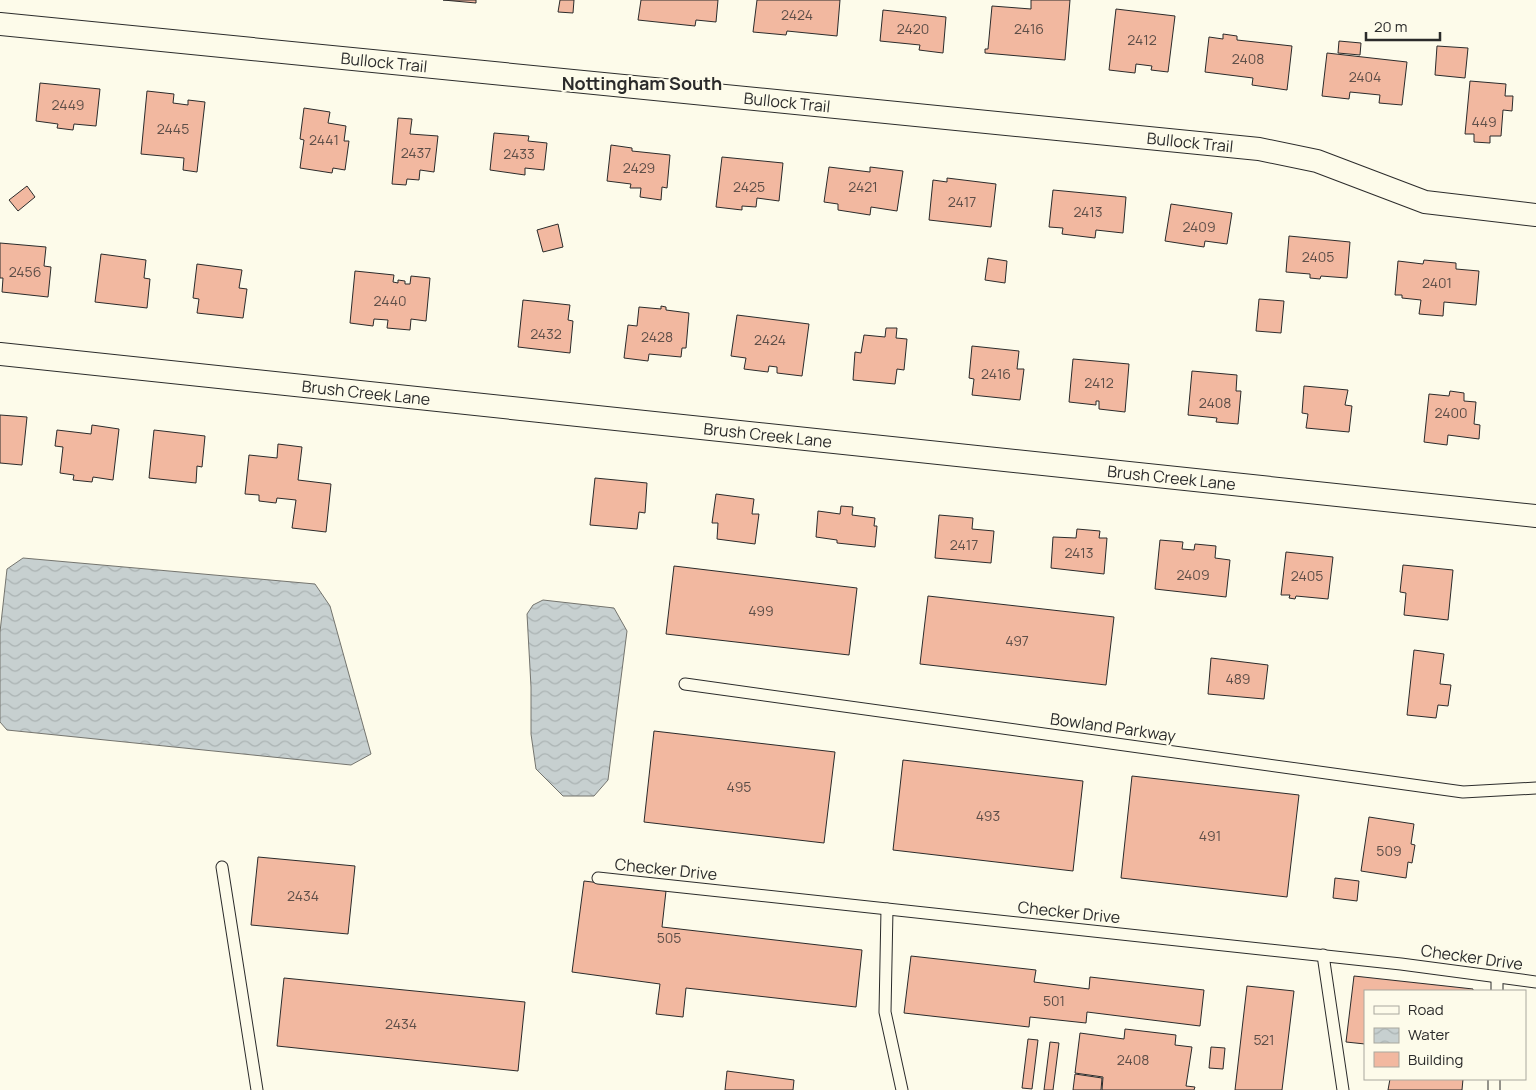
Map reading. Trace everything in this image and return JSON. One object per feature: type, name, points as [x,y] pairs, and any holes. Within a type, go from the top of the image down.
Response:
[{"type":"street","name":"Bullock Trail","points":[[0,24],[1260,149],[1317,161],[1425,202],[1536,215]]},
{"type":"street","name":"Brush Creek Lane","points":[[0,354],[1536,516]]},
{"type":"lane","name":"Bowland Parkway","points":[[685,684],[1463,792],[1536,788]]},
{"type":"lane","points":[[222,867],[257,1090]]},
{"type":"lane","name":"Checker Drive","points":[[598,878],[1323,955],[1536,982]]},
{"type":"lane","points":[[887,909],[885,1012],[902,1090]]},
{"type":"lane","points":[[1323,955],[1343,1090]]},
{"type":"lane","points":[[1497,976],[1497,990]]},
{"type":"water","points":[[23,558],[315,584],[330,606],[371,754],[351,765],[7,730],[0,722],[0,632],[7,569]]},
{"type":"water","points":[[543,600],[614,608],[627,631],[608,780],[594,796],[563,796],[536,769],[531,734],[531,687],[527,614],[533,605]]},
{"type":"building","points":[[443,0],[476,0],[476,3]]},
{"type":"building","points":[[560,0],[574,0],[573,13],[558,12]]},
{"type":"building","points":[[641,0],[718,0],[716,22],[696,20],[695,26],[638,20]]},
{"type":"building","points":[[757,0],[840,0],[837,36],[787,31],[786,35],[753,32]]},
{"type":"building","points":[[1031,0],[1070,0],[1065,60],[985,53],[985,49],[988,49],[992,6],[1031,9]]},
{"type":"building","points":[[1116,9],[1175,16],[1168,72],[1151,70],[1152,66],[1136,64],[1135,73],[1109,70]]},
{"type":"building","points":[[883,10],[946,17],[943,53],[919,50],[920,45],[880,41]]},
{"type":"building","points":[[1223,34],[1237,36],[1237,40],[1292,46],[1287,90],[1252,85],[1253,78],[1205,72],[1209,37],[1223,39]]},
{"type":"building","points":[[1339,41],[1361,43],[1360,55],[1338,53]]},
{"type":"building","points":[[1437,46],[1468,48],[1465,78],[1435,75]]},
{"type":"building","points":[[1327,53],[1407,62],[1402,105],[1379,103],[1380,95],[1350,92],[1349,99],[1322,96]]},
{"type":"building","points":[[1470,81],[1506,84],[1505,96],[1513,96],[1512,111],[1503,110],[1501,136],[1490,136],[1490,143],[1474,142],[1474,134],[1465,134]]},
{"type":"building","points":[[40,83],[100,89],[96,126],[74,124],[73,130],[57,128],[58,124],[36,121]]},
{"type":"building","points":[[147,91],[174,94],[173,103],[188,105],[188,100],[205,102],[197,172],[183,170],[184,158],[141,154]]},
{"type":"building","points":[[304,108],[330,112],[328,123],[346,126],[344,141],[349,141],[345,170],[333,168],[332,173],[300,168],[304,140],[300,139]]},
{"type":"building","points":[[398,118],[412,119],[410,134],[438,136],[434,172],[420,170],[419,180],[407,179],[406,185],[392,184]]},
{"type":"building","points":[[494,133],[529,136],[528,141],[547,143],[544,170],[525,168],[525,175],[490,170]]},
{"type":"building","points":[[611,145],[632,148],[632,151],[670,155],[667,188],[662,187],[661,200],[640,197],[641,188],[630,188],[631,184],[607,181]]},
{"type":"building","points":[[722,157],[783,163],[779,201],[757,198],[756,207],[742,206],[742,210],[716,207]]},
{"type":"building","points":[[829,167],[870,172],[870,167],[903,171],[897,211],[871,207],[870,215],[838,210],[838,204],[824,202]]},
{"type":"building","points":[[947,178],[996,184],[991,227],[929,220],[933,180],[947,182]]},
{"type":"building","points":[[27,186],[35,197],[18,211],[9,200]]},
{"type":"building","points":[[1053,190],[1126,197],[1123,233],[1096,230],[1095,238],[1062,234],[1063,228],[1049,227]]},
{"type":"building","points":[[1171,204],[1232,213],[1227,244],[1205,241],[1204,247],[1165,241]]},
{"type":"building","points":[[558,224],[563,247],[543,252],[537,230]]},
{"type":"building","points":[[1289,236],[1350,242],[1347,278],[1321,276],[1320,279],[1310,278],[1310,274],[1286,272]]},
{"type":"building","points":[[0,243],[46,247],[44,266],[51,267],[48,297],[2,292],[3,278],[0,278]]},
{"type":"building","points":[[101,254],[146,260],[144,278],[150,279],[147,308],[95,302]]},
{"type":"building","points":[[988,258],[1007,261],[1005,283],[985,280]]},
{"type":"building","points":[[1424,260],[1456,263],[1456,269],[1479,271],[1476,305],[1444,302],[1443,316],[1419,314],[1421,300],[1402,298],[1402,295],[1395,295],[1398,261],[1423,264]]},
{"type":"building","points":[[197,264],[242,270],[239,288],[247,289],[243,318],[197,313],[199,299],[193,298]]},
{"type":"building","points":[[355,271],[394,275],[393,282],[398,283],[398,280],[405,281],[405,284],[410,284],[411,276],[430,278],[426,321],[411,319],[410,330],[387,328],[388,320],[374,319],[373,326],[350,323]]},
{"type":"building","points":[[1259,299],[1284,301],[1281,333],[1256,331]]},
{"type":"building","points":[[523,300],[570,305],[568,320],[573,321],[570,353],[518,347]]},
{"type":"building","points":[[661,306],[666,307],[666,310],[689,313],[686,348],[682,348],[681,357],[649,354],[648,361],[624,358],[628,325],[637,326],[639,307],[661,309]]},
{"type":"building","points":[[737,315],[809,324],[802,376],[777,373],[777,367],[769,366],[768,372],[744,369],[746,358],[731,356]]},
{"type":"building","points":[[886,328],[897,328],[896,338],[907,339],[904,370],[897,369],[895,384],[853,380],[855,352],[861,353],[864,335],[885,337]]},
{"type":"building","points":[[972,346],[1019,351],[1017,369],[1024,369],[1020,400],[972,395],[974,379],[969,378]]},
{"type":"building","points":[[1073,359],[1129,364],[1125,412],[1099,409],[1099,401],[1096,401],[1096,405],[1069,402]]},
{"type":"building","points":[[1192,371],[1237,375],[1236,391],[1241,391],[1238,424],[1216,422],[1217,418],[1188,415]]},
{"type":"building","points":[[1304,386],[1348,390],[1345,405],[1352,406],[1349,432],[1306,428],[1308,414],[1302,413]]},
{"type":"building","points":[[1450,391],[1464,393],[1464,401],[1476,402],[1474,424],[1480,425],[1479,439],[1448,435],[1447,445],[1424,442],[1429,394],[1449,396]]},
{"type":"building","points":[[0,415],[27,417],[22,465],[0,463]]},
{"type":"building","points":[[92,425],[119,429],[113,480],[93,477],[92,482],[73,480],[74,475],[60,473],[63,447],[55,446],[57,430],[91,434]]},
{"type":"building","points":[[154,430],[205,436],[202,467],[197,466],[196,483],[149,478]]},
{"type":"building","points":[[278,444],[302,447],[298,480],[331,484],[326,532],[292,528],[296,500],[277,498],[276,503],[259,501],[259,495],[245,494],[249,455],[277,458]]},
{"type":"building","points":[[595,478],[647,483],[645,513],[639,512],[637,529],[590,525]]},
{"type":"building","points":[[716,494],[754,499],[752,514],[759,514],[755,544],[717,539],[718,523],[712,523]]},
{"type":"building","points":[[841,506],[853,507],[852,515],[875,518],[874,526],[877,526],[875,547],[837,543],[837,540],[816,537],[818,511],[840,514]]},
{"type":"building","points":[[939,515],[973,518],[972,529],[994,531],[991,563],[935,558]]},
{"type":"building","points":[[1077,529],[1100,531],[1099,538],[1107,538],[1104,574],[1051,568],[1053,537],[1076,538]]},
{"type":"building","points":[[1160,540],[1183,542],[1182,549],[1194,550],[1195,544],[1216,546],[1215,558],[1230,560],[1226,597],[1155,589]]},
{"type":"building","points":[[1286,552],[1333,557],[1328,599],[1296,596],[1295,599],[1289,598],[1290,595],[1281,595]]},
{"type":"building","points":[[1403,565],[1453,570],[1448,620],[1404,615],[1406,593],[1400,592]]},
{"type":"building","points":[[674,566],[857,588],[849,655],[666,634]]},
{"type":"building","points":[[928,596],[1114,617],[1106,685],[920,664]]},
{"type":"building","points":[[1414,650],[1444,654],[1440,684],[1451,685],[1448,706],[1438,705],[1436,718],[1407,715]]},
{"type":"building","points":[[1211,658],[1268,665],[1264,699],[1208,694]]},
{"type":"building","points":[[654,731],[835,752],[824,843],[644,822]]},
{"type":"building","points":[[903,760],[1083,781],[1073,871],[893,850]]},
{"type":"building","points":[[1132,776],[1299,795],[1287,897],[1121,878]]},
{"type":"building","points":[[1369,817],[1414,824],[1411,844],[1415,845],[1412,863],[1408,862],[1406,878],[1361,871]]},
{"type":"building","points":[[258,857],[355,866],[348,934],[251,925]]},
{"type":"building","points":[[1335,878],[1359,881],[1357,901],[1333,898]]},
{"type":"building","points":[[584,881],[666,891],[662,927],[862,950],[856,1007],[686,988],[683,1017],[656,1014],[660,984],[572,972]]},
{"type":"building","points":[[911,956],[1036,970],[1034,982],[1089,989],[1090,977],[1204,990],[1200,1026],[1087,1012],[1086,1023],[1030,1017],[1029,1027],[904,1013]]},
{"type":"building","points":[[1354,976],[1473,989],[1364,990],[1364,1044],[1346,1042]]},
{"type":"building","points":[[284,978],[525,1002],[518,1071],[277,1046]]},
{"type":"building","points":[[1247,986],[1294,991],[1282,1090],[1235,1090]]},
{"type":"building","points":[[1125,1029],[1176,1035],[1175,1045],[1192,1047],[1186,1086],[1195,1087],[1194,1090],[1102,1090],[1103,1077],[1075,1073],[1080,1033],[1124,1039]]},
{"type":"building","points":[[1028,1039],[1038,1040],[1032,1089],[1022,1088]]},
{"type":"building","points":[[1050,1042],[1059,1043],[1053,1090],[1044,1090]]},
{"type":"building","points":[[1211,1047],[1225,1048],[1223,1069],[1209,1068]]},
{"type":"building","points":[[727,1071],[794,1080],[793,1090],[725,1090]]},
{"type":"building","points":[[1075,1074],[1102,1078],[1101,1090],[1073,1090]]},
{"type":"building","points":[[1390,1080],[1463,1080],[1462,1090],[1388,1090]]},
{"type":"district","name":"Nottingham South","points":[[642,84]]}]
